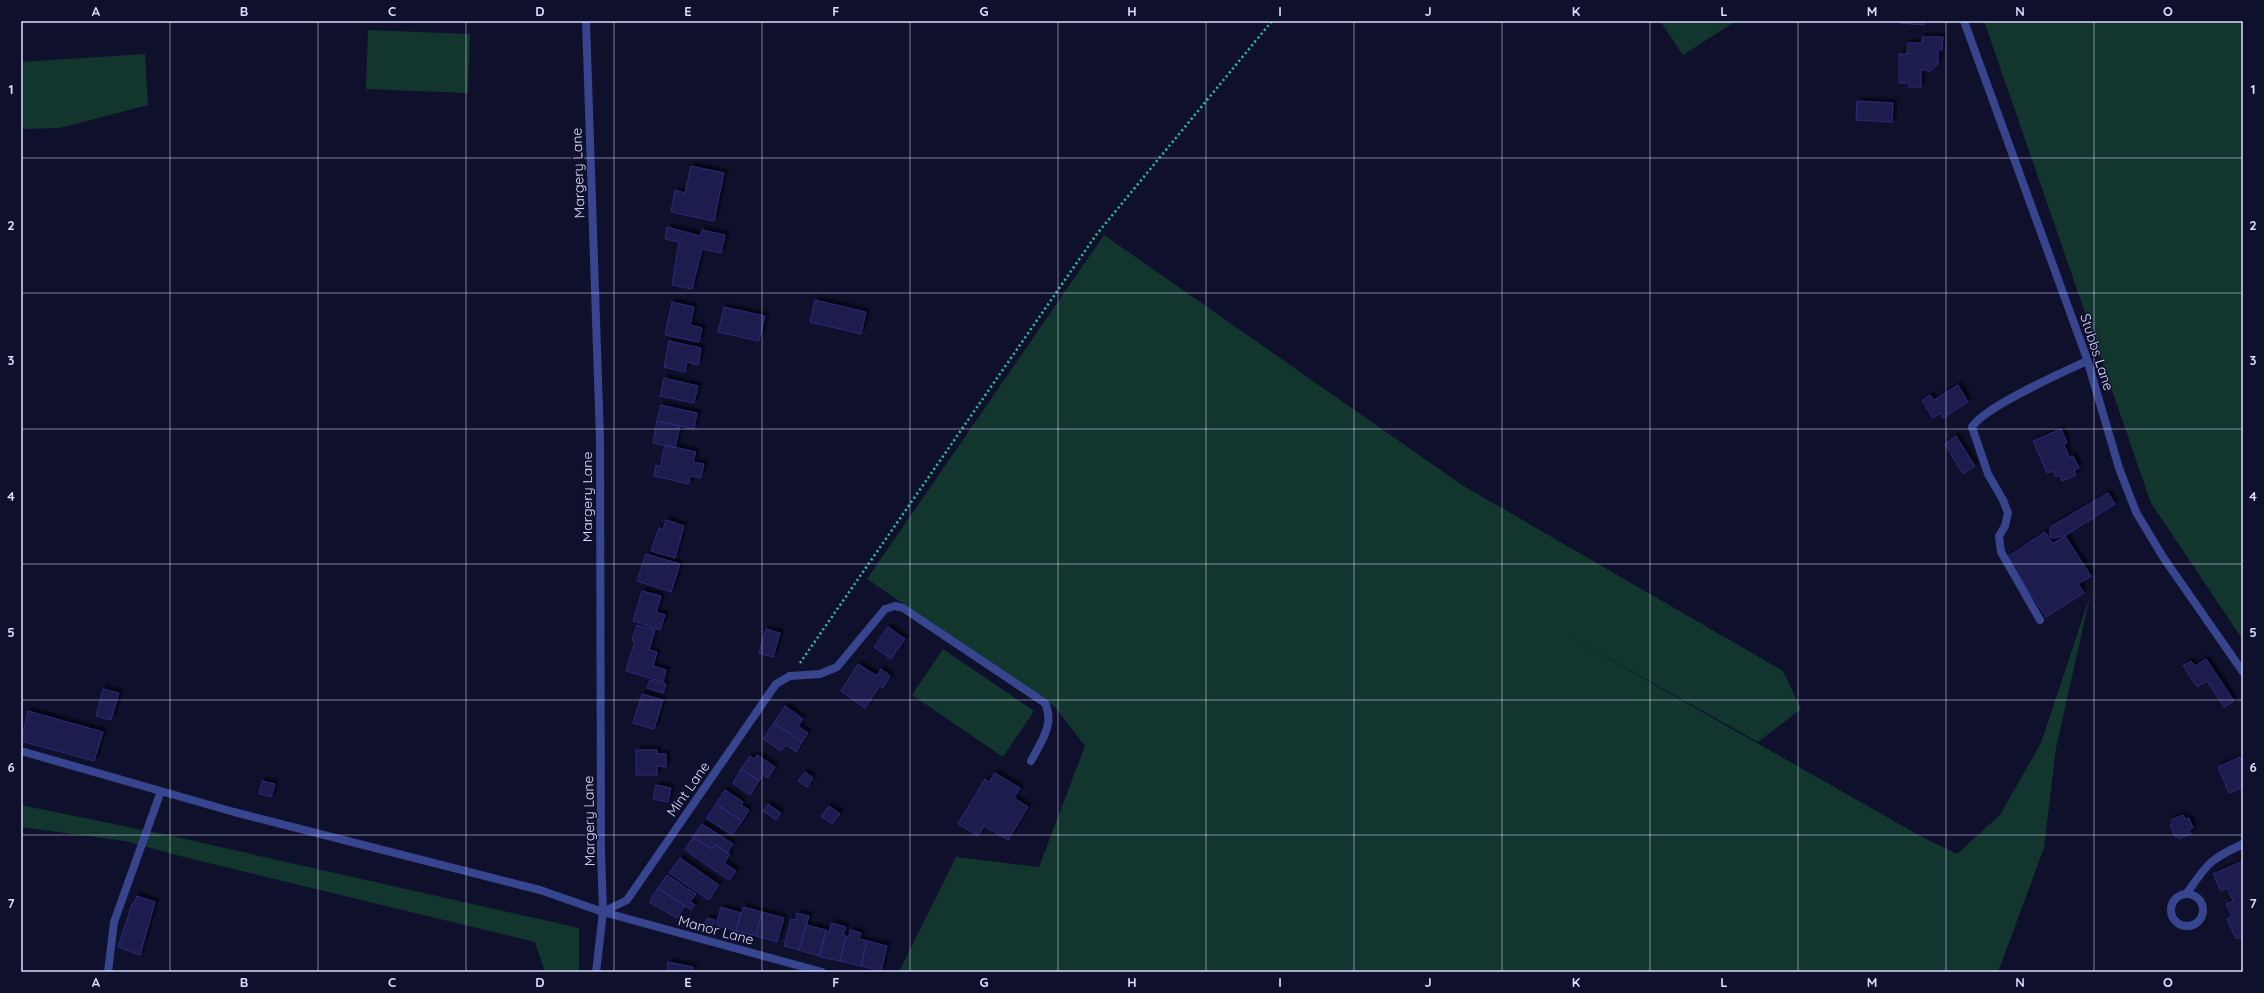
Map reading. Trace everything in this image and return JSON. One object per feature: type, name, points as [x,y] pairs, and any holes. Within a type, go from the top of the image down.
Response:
[{"type":"street","name":"Margery Lane","points":[[586,21],[600,439],[601,852],[604,912],[596,972]]},
{"type":"street","name":"Stubbs Lane","points":[[1964,21],[2087,361],[2119,468],[2136,512],[2163,557],[2243,672]]},
{"type":"street","points":[[2040,620],[2001,552],[1999,536],[2008,513],[2003,500],[1988,474],[1972,427],[1976,421],[1992,409],[2087,361]]},
{"type":"street","points":[[790,676],[820,674],[837,667],[885,610],[895,606],[903,608],[1045,703],[1050,713],[1049,725],[1031,761]]},
{"type":"street","name":"Mint Lane","points":[[604,912],[627,900],[776,684],[790,676]]},
{"type":"street","name":"Manor Lane","points":[[21,751],[83,771],[162,791],[319,835],[540,890],[604,912],[822,972]]},
{"type":"street","points":[[108,972],[114,922],[162,791]]},
{"type":"street","points":[[2187,894],[2203,869],[2216,857],[2243,844]]},
{"type":"path","points":[[790,676],[1096,234],[1272,21]]},
{"type":"green space","points":[[1660,21],[1736,21],[1683,55]]},
{"type":"green space","points":[[1984,21],[2243,21],[2243,640],[2151,503]]},
{"type":"green space","points":[[368,30],[470,34],[468,93],[366,89]]},
{"type":"green space","points":[[145,54],[148,105],[60,128],[21,129],[21,62]]},
{"type":"green space","points":[[1104,235],[1462,485],[1783,671],[1801,709],[1758,742],[1562,632],[1922,837],[1957,854],[2000,815],[2041,743],[2090,596],[2056,748],[2044,848],[1998,972],[899,972],[956,857],[1039,867],[1085,746],[1055,707],[867,579]]},
{"type":"green space","points":[[943,649],[1034,711],[1003,757],[912,695]]},
{"type":"green space","points":[[21,805],[167,835],[579,928],[579,972],[545,972],[535,942],[180,856],[125,841],[21,827]]},
{"type":"building","points":[[1900,21],[1925,21],[1924,25],[1899,23]]},
{"type":"building","points":[[1922,37],[1943,37],[1942,50],[1938,50],[1938,64],[1929,72],[1927,70],[1921,70],[1921,87],[1909,87],[1909,83],[1899,83],[1899,54],[1907,54],[1908,43],[1922,43]]},
{"type":"building","points":[[1857,101],[1893,103],[1892,122],[1856,120]]},
{"type":"building","points":[[691,166],[724,173],[714,221],[671,212],[675,190],[685,193]]},
{"type":"building","points":[[667,227],[700,236],[702,230],[725,235],[721,253],[702,249],[692,289],[672,285],[679,242],[665,239]]},
{"type":"building","points":[[815,300],[866,312],[861,334],[810,322]]},
{"type":"building","points":[[672,302],[694,307],[690,325],[702,328],[699,342],[665,335]]},
{"type":"building","points":[[724,307],[765,316],[759,341],[718,332]]},
{"type":"building","points":[[669,341],[701,348],[698,365],[687,362],[685,372],[664,367]]},
{"type":"building","points":[[664,378],[698,386],[694,403],[660,396]]},
{"type":"building","points":[[1958,385],[1968,402],[1943,418],[1940,413],[1933,418],[1922,401],[1930,395],[1934,400]]},
{"type":"building","points":[[661,405],[697,413],[694,429],[657,421]]},
{"type":"building","points":[[657,421],[680,426],[675,448],[653,443]]},
{"type":"building","points":[[2061,429],[2067,443],[2064,444],[2069,457],[2073,456],[2079,468],[2074,470],[2076,475],[2062,481],[2060,475],[2056,477],[2053,471],[2047,473],[2033,441]]},
{"type":"building","points":[[1956,436],[1975,466],[1963,474],[1945,444]]},
{"type":"building","points":[[665,445],[696,452],[693,462],[704,464],[701,478],[690,476],[689,484],[654,476],[656,465],[660,467]]},
{"type":"building","points":[[2108,493],[2115,504],[2066,535],[2054,538],[2050,537],[2050,527]]},
{"type":"building","points":[[666,520],[684,526],[675,558],[651,551],[659,528],[663,529]]},
{"type":"building","points":[[2045,532],[2053,544],[2065,536],[2091,576],[2078,584],[2084,593],[2046,617],[2007,557]]},
{"type":"building","points":[[646,554],[680,564],[671,592],[637,581]]},
{"type":"building","points":[[642,591],[661,596],[656,612],[665,615],[660,630],[633,621]]},
{"type":"building","points":[[637,625],[655,630],[649,650],[657,652],[653,666],[666,670],[663,682],[626,671],[635,641],[632,640]]},
{"type":"building","points":[[888,627],[905,639],[891,659],[874,647]]},
{"type":"building","points":[[766,629],[780,633],[773,657],[759,653]]},
{"type":"building","points":[[2206,659],[2234,701],[2224,707],[2207,681],[2197,687],[2183,666],[2191,661],[2195,666]]},
{"type":"building","points":[[858,664],[877,676],[881,669],[890,676],[883,688],[880,686],[865,708],[841,691]]},
{"type":"building","points":[[650,680],[666,684],[663,693],[647,688]]},
{"type":"building","points":[[103,689],[119,693],[111,720],[96,716]]},
{"type":"building","points":[[642,694],[663,700],[654,729],[633,723]]},
{"type":"building","points":[[785,706],[803,719],[798,726],[808,733],[802,742],[774,723]]},
{"type":"building","points":[[28,711],[103,732],[94,761],[21,741]]},
{"type":"building","points":[[774,723],[802,742],[796,752],[786,745],[781,751],[763,739]]},
{"type":"building","points":[[636,750],[657,750],[657,754],[666,754],[666,767],[657,766],[657,775],[636,775]]},
{"type":"building","points":[[757,755],[775,767],[768,778],[763,775],[759,781],[741,769],[750,756],[754,759]]},
{"type":"building","points":[[2240,757],[2243,763],[2243,787],[2229,793],[2218,767]]},
{"type":"building","points":[[741,769],[759,781],[750,795],[733,783]]},
{"type":"building","points":[[805,772],[813,778],[807,787],[798,781]]},
{"type":"building","points":[[995,773],[1020,788],[1014,798],[1028,807],[1008,840],[984,826],[978,836],[958,824],[985,779],[989,782]]},
{"type":"building","points":[[262,781],[275,784],[271,797],[259,794]]},
{"type":"building","points":[[656,785],[671,788],[668,802],[653,799]]},
{"type":"building","points":[[725,790],[743,802],[741,805],[749,810],[742,821],[716,804]]},
{"type":"building","points":[[716,804],[742,821],[732,835],[706,818]]},
{"type":"building","points":[[768,804],[781,813],[776,820],[763,811]]},
{"type":"building","points":[[829,806],[840,814],[832,824],[821,816]]},
{"type":"building","points":[[2183,815],[2185,819],[2189,818],[2193,828],[2189,830],[2191,834],[2179,839],[2178,836],[2175,837],[2170,825],[2173,824],[2171,820]]},
{"type":"building","points":[[702,824],[733,844],[727,853],[715,844],[712,849],[693,837]]},
{"type":"building","points":[[693,837],[712,849],[715,844],[730,854],[724,863],[736,871],[729,880],[685,850]]},
{"type":"building","points":[[680,858],[719,885],[709,900],[669,873]]},
{"type":"building","points":[[2243,861],[2243,936],[2236,939],[2227,919],[2232,916],[2226,904],[2233,901],[2227,888],[2221,891],[2213,874]]},
{"type":"building","points":[[667,875],[696,894],[690,902],[695,905],[691,910],[658,888]]},
{"type":"building","points":[[658,888],[685,906],[677,918],[649,902]]},
{"type":"building","points":[[137,896],[155,902],[140,955],[118,947],[132,904],[134,904]]},
{"type":"building","points":[[721,907],[741,913],[736,931],[716,925]]},
{"type":"building","points":[[743,907],[762,912],[756,936],[736,931]]},
{"type":"building","points":[[762,912],[784,918],[777,942],[756,936]]},
{"type":"building","points":[[797,913],[809,916],[799,950],[784,946],[791,919],[795,920]]},
{"type":"building","points":[[707,918],[715,920],[711,934],[703,931]]},
{"type":"building","points":[[831,923],[846,927],[843,935],[846,936],[840,961],[820,957],[826,931],[829,932]]},
{"type":"building","points":[[806,925],[826,930],[819,956],[799,950]]},
{"type":"building","points":[[850,930],[861,933],[859,939],[867,941],[861,966],[840,961],[846,936],[849,937]]},
{"type":"building","points":[[867,941],[887,946],[881,971],[861,966]]},
{"type":"building","points":[[668,962],[693,967],[693,972],[667,970]]}]
